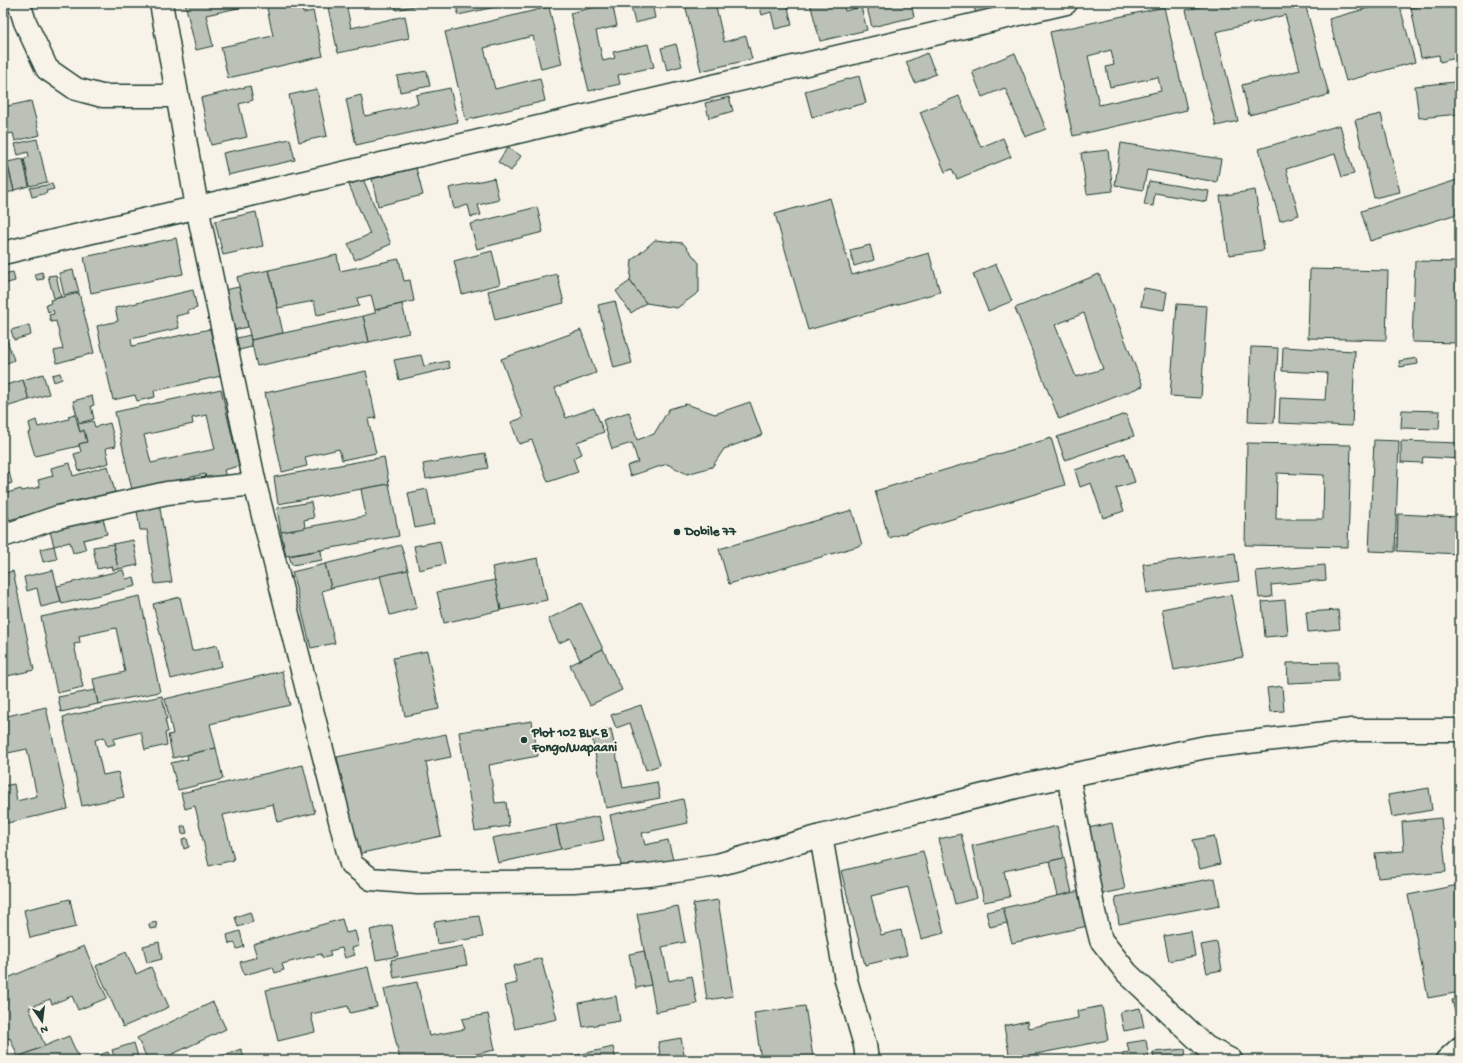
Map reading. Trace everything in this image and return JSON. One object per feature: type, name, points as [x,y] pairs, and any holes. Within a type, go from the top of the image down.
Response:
[{"type":"street","points":[[20,3],[24,22],[47,69],[76,89],[102,96],[177,96]]},
{"type":"street","points":[[161,3],[197,207],[255,484],[351,864],[372,879],[418,883],[520,882],[574,881],[649,876],[717,865],[821,836],[1021,786],[1068,775],[1214,746],[1352,730],[1460,730]]},
{"type":"street","points":[[3,253],[1066,3]]},
{"type":"street","points":[[3,536],[58,517],[167,493],[255,484]]},
{"type":"street","points":[[1068,775],[1094,912],[1102,940],[1127,973],[1206,1047],[1231,1060]]},
{"type":"street","points":[[821,836],[846,980],[865,1045],[867,1060]]},
{"type":"street","points":[[1447,1060],[1460,1048]]},
{"type":"building","points":[[185,3],[261,3],[206,15],[213,46],[196,50]]},
{"type":"building","points":[[266,3],[301,3],[303,13],[313,11],[323,56],[228,78],[221,47],[273,36]]},
{"type":"building","points":[[327,3],[346,3],[351,28],[405,16],[409,38],[338,53]]},
{"type":"building","points":[[395,3],[428,3],[396,10]]},
{"type":"building","points":[[456,3],[514,3],[458,15]]},
{"type":"building","points":[[612,3],[617,26],[596,31],[603,61],[615,58],[613,52],[648,44],[654,67],[618,75],[620,84],[589,91],[570,13]]},
{"type":"building","points":[[630,3],[652,3],[655,18],[635,23]]},
{"type":"building","points":[[715,3],[724,42],[746,36],[752,59],[701,71],[685,4]]},
{"type":"building","points":[[759,3],[787,3],[792,25],[775,29],[771,12],[762,15]]},
{"type":"building","points":[[810,3],[843,3],[845,11],[861,7],[867,30],[820,41]]},
{"type":"building","points":[[911,3],[914,17],[872,27],[866,4]]},
{"type":"building","points":[[973,3],[1017,3],[1017,4],[976,14]]},
{"type":"building","points":[[1215,3],[1305,3],[1329,95],[1249,115],[1242,85],[1300,70],[1285,15],[1216,32],[1238,121],[1216,126],[1186,10]]},
{"type":"building","points":[[1386,3],[1399,3],[1415,62],[1346,81],[1329,19]]},
{"type":"building","points":[[1436,3],[1460,3],[1460,57],[1440,62],[1439,55],[1421,58],[1411,8]]},
{"type":"building","points":[[549,7],[562,64],[541,69],[533,36],[484,48],[495,89],[540,78],[545,101],[466,120],[445,32]]},
{"type":"building","points":[[1164,7],[1187,110],[1073,136],[1050,32]],"holes":[[[1111,50],[1114,65],[1106,67],[1110,87],[1158,77],[1161,91],[1099,105],[1088,56]]]},
{"type":"building","points":[[676,44],[682,66],[667,70],[661,48]]},
{"type":"building","points":[[927,53],[936,74],[915,83],[906,62]]},
{"type":"building","points":[[1015,53],[1046,129],[1025,137],[1005,88],[982,97],[972,71]]},
{"type":"building","points":[[427,71],[430,86],[400,92],[397,76]]},
{"type":"building","points":[[859,76],[866,103],[812,117],[805,91]]},
{"type":"building","points":[[1455,82],[1459,114],[1419,118],[1415,86]]},
{"type":"building","points":[[250,86],[253,100],[239,104],[247,137],[211,145],[201,98]]},
{"type":"building","points":[[450,88],[458,122],[356,145],[346,99],[361,95],[365,116],[418,104],[416,95]]},
{"type":"building","points":[[317,89],[327,136],[299,142],[289,95]]},
{"type":"building","points":[[959,96],[981,147],[1003,138],[1011,157],[957,179],[952,169],[945,172],[920,112]]},
{"type":"building","points":[[729,97],[733,111],[709,118],[705,103]]},
{"type":"building","points":[[31,101],[40,135],[15,141],[13,133],[3,135],[3,107]]},
{"type":"building","points":[[1381,114],[1400,192],[1374,198],[1355,120]]},
{"type":"building","points":[[1340,125],[1354,174],[1342,177],[1335,154],[1286,169],[1299,215],[1280,221],[1259,149]]},
{"type":"building","points":[[37,139],[47,182],[30,186],[24,159],[29,157],[28,152],[18,155],[15,144]]},
{"type":"building","points":[[290,139],[295,160],[228,175],[223,153]]},
{"type":"building","points":[[1121,143],[1221,159],[1217,182],[1147,170],[1143,190],[1115,185]]},
{"type":"building","points":[[508,147],[521,156],[511,171],[498,162]]},
{"type":"building","points":[[1108,150],[1113,191],[1087,194],[1081,153]]},
{"type":"building","points":[[23,159],[29,186],[14,190],[7,162]]},
{"type":"building","points":[[7,163],[14,191],[3,194],[3,164]]},
{"type":"building","points":[[416,168],[423,195],[378,206],[372,179]]},
{"type":"building","points":[[494,178],[499,200],[478,205],[481,215],[471,217],[468,205],[454,209],[449,188]]},
{"type":"building","points":[[363,179],[391,244],[355,260],[348,244],[370,234],[349,185]]},
{"type":"building","points":[[1460,179],[1460,213],[1370,241],[1361,211]]},
{"type":"building","points":[[1149,181],[1209,191],[1207,202],[1155,193],[1153,206],[1144,205]]},
{"type":"building","points":[[52,184],[54,189],[46,191],[47,193],[32,197],[30,188]]},
{"type":"building","points":[[1255,190],[1264,250],[1229,255],[1220,196]]},
{"type":"building","points":[[830,198],[852,275],[929,253],[940,292],[808,330],[775,214]]},
{"type":"building","points":[[537,207],[543,232],[477,249],[470,224]]},
{"type":"building","points":[[256,212],[263,246],[223,255],[215,221]]},
{"type":"building","points":[[176,238],[183,274],[91,293],[84,257]]},
{"type":"building","points":[[655,240],[683,243],[699,263],[699,292],[677,308],[646,303],[630,281],[632,260]]},
{"type":"building","points":[[870,245],[874,260],[854,266],[850,250]]},
{"type":"building","points":[[492,251],[500,284],[462,294],[454,261]]},
{"type":"building","points":[[337,255],[340,271],[399,259],[404,281],[410,280],[414,301],[375,310],[371,295],[357,298],[359,306],[317,315],[314,301],[278,308],[269,270]]},
{"type":"building","points":[[1415,261],[1460,262],[1460,296],[1457,296],[1456,310],[1460,310],[1460,343],[1412,342]]},
{"type":"building","points":[[996,264],[1012,301],[988,311],[973,274]]},
{"type":"building","points":[[1310,269],[1388,271],[1386,340],[1308,338]]},
{"type":"building","points":[[73,270],[79,292],[64,295],[59,273]]},
{"type":"building","points":[[269,270],[283,333],[251,340],[237,277]]},
{"type":"building","points":[[13,272],[15,281],[4,284],[3,274]]},
{"type":"building","points":[[42,272],[44,279],[37,280],[35,274]]},
{"type":"building","points":[[557,274],[564,303],[495,320],[488,291]]},
{"type":"building","points":[[1099,274],[1143,386],[1059,419],[1015,308]],"holes":[[[1084,313],[1103,369],[1076,377],[1055,325]]]},
{"type":"building","points":[[56,275],[61,297],[54,298],[48,276]]},
{"type":"building","points":[[630,281],[646,303],[631,313],[616,291]]},
{"type":"building","points":[[239,287],[248,327],[233,330],[224,290]]},
{"type":"building","points":[[1144,288],[1167,292],[1164,310],[1141,306]]},
{"type":"building","points":[[193,290],[197,308],[188,311],[189,313],[176,316],[179,328],[131,339],[132,346],[210,329],[221,376],[154,391],[155,397],[137,401],[135,395],[113,400],[97,326],[118,321],[115,308]]},
{"type":"building","points":[[79,293],[94,353],[57,363],[54,351],[63,349],[56,321],[51,322],[49,315],[54,314],[53,310],[48,312],[46,305],[51,303],[50,300]]},
{"type":"building","points":[[615,301],[632,363],[614,368],[598,305]]},
{"type":"building","points":[[402,304],[409,333],[369,342],[363,316],[375,313],[375,310]]},
{"type":"building","points":[[1177,304],[1207,306],[1201,398],[1170,396]]},
{"type":"building","points":[[363,316],[369,342],[257,366],[251,340]]},
{"type":"building","points":[[29,325],[31,335],[14,340],[11,330]]},
{"type":"building","points":[[581,330],[596,373],[555,388],[566,418],[594,408],[604,432],[577,442],[582,454],[573,458],[578,472],[548,482],[532,440],[519,444],[511,422],[523,418],[501,359]]},
{"type":"building","points":[[5,335],[14,360],[3,365],[3,336]]},
{"type":"building","points":[[250,335],[252,347],[235,351],[233,339]]},
{"type":"building","points":[[1251,347],[1278,348],[1274,423],[1248,422]]},
{"type":"building","points":[[1283,347],[1355,351],[1352,426],[1279,423],[1280,398],[1325,400],[1327,373],[1282,371]]},
{"type":"building","points":[[421,355],[424,366],[448,361],[450,368],[399,380],[394,360]]},
{"type":"building","points":[[1417,358],[1418,364],[1400,367],[1399,361]]},
{"type":"building","points":[[366,371],[376,418],[368,419],[376,453],[342,460],[339,449],[305,457],[307,466],[282,472],[265,393]]},
{"type":"building","points":[[60,373],[62,379],[54,382],[52,375]]},
{"type":"building","points":[[43,374],[49,394],[29,400],[23,380]]},
{"type":"building","points":[[23,380],[29,400],[6,407],[3,396],[3,386]]},
{"type":"building","points":[[221,389],[239,466],[224,470],[226,477],[207,481],[205,474],[132,490],[115,412]],"holes":[[[207,415],[215,449],[151,463],[144,435],[193,424],[192,418]]]},
{"type":"building","points":[[92,396],[94,405],[91,406],[94,419],[79,423],[73,401]]},
{"type":"building","points":[[750,402],[762,435],[724,449],[712,467],[687,474],[667,464],[630,476],[627,466],[638,462],[632,443],[612,449],[603,420],[629,412],[637,440],[654,434],[669,409],[686,404],[715,414]]},
{"type":"building","points":[[1402,410],[1440,411],[1439,429],[1401,428]]},
{"type":"building","points":[[75,414],[80,432],[84,430],[87,442],[79,444],[79,446],[35,456],[28,433],[31,432],[29,423],[36,420],[38,427],[69,419],[68,416]]},
{"type":"building","points":[[1126,414],[1134,436],[1065,460],[1057,437]]},
{"type":"building","points":[[93,421],[95,427],[110,423],[116,446],[106,448],[109,463],[79,471],[74,454],[81,452],[79,444],[87,442],[84,430],[80,432],[78,424]]},
{"type":"building","points":[[1051,438],[1065,485],[889,538],[875,491]]},
{"type":"building","points":[[1374,440],[1399,441],[1395,552],[1369,551]]},
{"type":"building","points":[[1401,441],[1460,443],[1460,459],[1423,457],[1422,463],[1401,462]]},
{"type":"building","points":[[1247,443],[1351,445],[1348,547],[1245,545]],"holes":[[[1277,473],[1324,475],[1323,519],[1276,519]]]},
{"type":"building","points":[[485,453],[488,468],[426,479],[423,464]]},
{"type":"building","points":[[1125,453],[1135,482],[1116,488],[1124,511],[1103,518],[1091,483],[1080,487],[1075,470]]},
{"type":"building","points":[[384,457],[389,484],[278,504],[274,477]]},
{"type":"building","points":[[70,463],[73,476],[108,466],[115,492],[9,520],[3,494],[21,489],[22,491],[40,487],[38,480],[53,476],[51,468]]},
{"type":"building","points":[[9,472],[12,483],[3,486],[3,474]]},
{"type":"building","points":[[389,484],[399,536],[286,556],[281,532],[366,516],[361,489]]},
{"type":"building","points":[[427,489],[434,524],[415,528],[408,493]]},
{"type":"building","points":[[159,502],[172,582],[155,584],[147,530],[140,530],[136,505]]},
{"type":"building","points":[[311,502],[314,518],[304,520],[305,528],[281,532],[277,508]]},
{"type":"building","points":[[852,510],[862,545],[729,584],[719,549]]},
{"type":"building","points":[[1398,514],[1460,517],[1460,554],[1397,551]]},
{"type":"building","points":[[102,515],[107,534],[83,540],[86,550],[73,553],[70,542],[54,546],[49,528]]},
{"type":"building","points":[[133,540],[138,565],[118,569],[113,544]]},
{"type":"building","points":[[440,541],[445,564],[419,570],[414,546]]},
{"type":"building","points":[[113,544],[118,569],[113,570],[112,566],[97,569],[93,547]]},
{"type":"building","points":[[401,545],[408,570],[331,588],[325,564]]},
{"type":"building","points":[[54,546],[57,559],[43,562],[40,549]]},
{"type":"building","points":[[321,550],[322,560],[292,565],[289,556]]},
{"type":"building","points":[[1235,553],[1239,581],[1147,593],[1143,564]]},
{"type":"building","points":[[538,558],[547,600],[501,610],[492,567]]},
{"type":"building","points":[[325,564],[331,588],[322,591],[335,643],[311,648],[292,572]]},
{"type":"building","points":[[1325,565],[1326,580],[1271,585],[1272,597],[1259,598],[1256,571]]},
{"type":"building","points":[[53,570],[61,602],[41,607],[37,588],[27,591],[24,577]]},
{"type":"building","points":[[123,570],[126,579],[134,577],[136,586],[62,604],[57,586]]},
{"type":"building","points":[[408,570],[417,608],[390,615],[380,576]]},
{"type":"building","points":[[13,571],[34,670],[3,677],[3,574]]},
{"type":"building","points":[[495,580],[501,610],[444,623],[437,592]]},
{"type":"building","points":[[1231,595],[1243,657],[1174,670],[1162,609]]},
{"type":"building","points":[[140,596],[160,692],[98,704],[93,679],[125,672],[116,628],[79,636],[80,643],[74,644],[83,687],[57,693],[41,617]]},
{"type":"building","points":[[180,597],[192,651],[217,645],[222,666],[171,679],[153,604]]},
{"type":"building","points":[[1285,600],[1288,635],[1265,637],[1262,602]]},
{"type":"building","points":[[581,603],[603,649],[580,660],[570,638],[559,643],[548,619]]},
{"type":"building","points":[[1338,610],[1340,629],[1308,632],[1306,612]]},
{"type":"building","points":[[603,649],[622,690],[590,705],[570,665]]},
{"type":"building","points":[[427,651],[439,709],[405,716],[393,658]]},
{"type":"building","points":[[1338,662],[1338,681],[1288,683],[1287,663]]},
{"type":"building","points":[[282,671],[290,705],[210,724],[216,748],[173,758],[168,735],[173,734],[165,699]]},
{"type":"building","points":[[1282,686],[1284,711],[1270,712],[1267,688]]},
{"type":"building","points":[[95,690],[98,704],[61,712],[58,697]]},
{"type":"building","points":[[162,696],[167,719],[165,719],[168,732],[165,733],[167,745],[145,750],[141,732],[113,739],[115,744],[107,746],[104,737],[95,740],[103,775],[118,772],[124,797],[82,806],[63,717]]},
{"type":"building","points":[[641,705],[660,765],[646,770],[630,723],[616,728],[611,715]]},
{"type":"building","points":[[46,707],[68,809],[3,824],[3,786],[14,784],[17,801],[37,796],[27,749],[3,754],[3,717]]},
{"type":"building","points":[[532,721],[538,756],[489,765],[495,803],[506,802],[509,826],[475,831],[459,732]]},
{"type":"building","points":[[611,729],[623,788],[657,782],[660,798],[606,808],[591,733]]},
{"type":"building","points":[[446,734],[451,757],[426,762],[441,836],[357,854],[337,757]]},
{"type":"building","points":[[216,748],[223,779],[178,790],[171,763],[188,759],[187,755]]},
{"type":"building","points":[[303,765],[315,813],[277,822],[273,804],[223,815],[234,860],[209,866],[195,806],[185,809],[181,793]]},
{"type":"building","points":[[1429,788],[1432,810],[1392,817],[1388,795]]},
{"type":"building","points":[[683,799],[688,823],[642,833],[645,845],[668,840],[674,864],[623,875],[610,815]]},
{"type":"building","points":[[599,816],[604,840],[561,849],[556,825]]},
{"type":"building","points":[[1441,818],[1446,872],[1378,878],[1375,853],[1404,851],[1402,822]]},
{"type":"building","points":[[1112,823],[1125,889],[1101,894],[1088,828]]},
{"type":"building","points":[[556,825],[561,849],[498,863],[492,838]]},
{"type":"building","points":[[181,826],[185,826],[187,833],[182,834]]},
{"type":"building","points":[[1057,826],[1064,858],[1004,871],[1010,897],[984,902],[972,846]]},
{"type":"building","points":[[961,834],[977,898],[955,904],[939,839]]},
{"type":"building","points":[[1214,836],[1220,864],[1200,869],[1193,840]]},
{"type":"building","points":[[187,838],[189,847],[184,849],[182,839]]},
{"type":"building","points":[[923,851],[944,933],[921,939],[908,887],[871,896],[881,935],[901,930],[907,955],[865,965],[841,871]]},
{"type":"building","points":[[1064,858],[1072,893],[1058,896],[1050,861]]},
{"type":"building","points":[[1215,878],[1220,905],[1119,924],[1115,897]]},
{"type":"building","points":[[1460,879],[1460,992],[1428,998],[1408,895],[1458,885],[1457,880]]},
{"type":"building","points":[[1084,890],[1092,925],[1012,943],[1003,908]]},
{"type":"building","points":[[70,899],[76,927],[30,938],[24,910]]},
{"type":"building","points":[[718,900],[733,996],[707,1000],[693,904]]},
{"type":"building","points":[[678,906],[685,942],[662,947],[669,981],[692,976],[697,1004],[656,1012],[637,914]]},
{"type":"building","points":[[1003,908],[1007,923],[990,927],[986,912]]},
{"type":"building","points":[[250,912],[253,922],[238,927],[235,917]]},
{"type":"building","points":[[479,916],[483,937],[437,944],[434,922]]},
{"type":"building","points":[[342,919],[346,933],[355,931],[359,946],[352,948],[355,955],[345,958],[342,948],[329,951],[331,956],[323,958],[321,954],[282,964],[284,970],[275,973],[273,967],[244,975],[240,962],[257,957],[253,944]]},
{"type":"building","points":[[156,922],[157,928],[150,929],[149,924]]},
{"type":"building","points":[[392,925],[398,956],[376,960],[370,930]]},
{"type":"building","points":[[240,931],[244,947],[237,949],[235,943],[229,944],[227,935]]},
{"type":"building","points":[[1191,931],[1195,956],[1169,961],[1164,936]]},
{"type":"building","points":[[159,942],[162,959],[147,963],[143,946]]},
{"type":"building","points":[[1217,942],[1222,970],[1207,973],[1201,945]]},
{"type":"building","points":[[84,946],[107,998],[78,1010],[72,996],[52,1004],[50,999],[29,1008],[45,1046],[18,1057],[10,1038],[8,1039],[3,1028],[3,980]]},
{"type":"building","points":[[463,946],[467,965],[394,978],[391,960]]},
{"type":"building","points":[[644,951],[651,985],[636,988],[629,954]]},
{"type":"building","points":[[126,952],[136,974],[151,967],[169,1007],[123,1027],[96,966]]},
{"type":"building","points":[[541,958],[557,1019],[515,1029],[504,986],[517,983],[513,966]]},
{"type":"building","points":[[368,967],[377,1007],[350,1013],[348,1006],[311,1014],[315,1032],[278,1041],[266,990]]},
{"type":"building","points":[[417,982],[429,1036],[465,1029],[462,1019],[488,1014],[495,1050],[448,1060],[400,1060],[384,989]]},
{"type":"building","points":[[616,996],[620,1021],[583,1027],[579,1003]]},
{"type":"building","points":[[1460,999],[1460,1011],[1455,1012],[1452,1000]]},
{"type":"building","points":[[213,1002],[226,1029],[160,1060],[148,1060],[137,1038]]},
{"type":"building","points":[[805,1006],[813,1057],[793,1060],[761,1060],[754,1013]]},
{"type":"building","points":[[1102,1006],[1108,1040],[1010,1059],[1004,1026],[1027,1021],[1028,1028],[1078,1018],[1077,1011]]},
{"type":"building","points":[[1140,1008],[1144,1027],[1124,1031],[1120,1012]]},
{"type":"building","points":[[69,1036],[80,1060],[19,1060],[18,1057]]},
{"type":"building","points":[[681,1038],[685,1060],[661,1060],[658,1042]]},
{"type":"building","points":[[1146,1040],[1149,1060],[1124,1060],[1122,1053],[1129,1052],[1127,1043]]},
{"type":"building","points":[[134,1043],[139,1060],[115,1060],[112,1050]]},
{"type":"building","points":[[613,1047],[616,1060],[556,1060]]},
{"type":"building","points":[[241,1049],[245,1060],[211,1060]]},
{"type":"building","points":[[1185,1049],[1186,1060],[1154,1060],[1153,1052]]},
{"type":"building","points":[[108,1052],[111,1060],[85,1060]]},
{"type":"place","name":"Dobile 77","points":[[677,532]]},
{"type":"place","name":"Plot 102 BLK B Fongo/Wapaani","points":[[524,740]]}]
